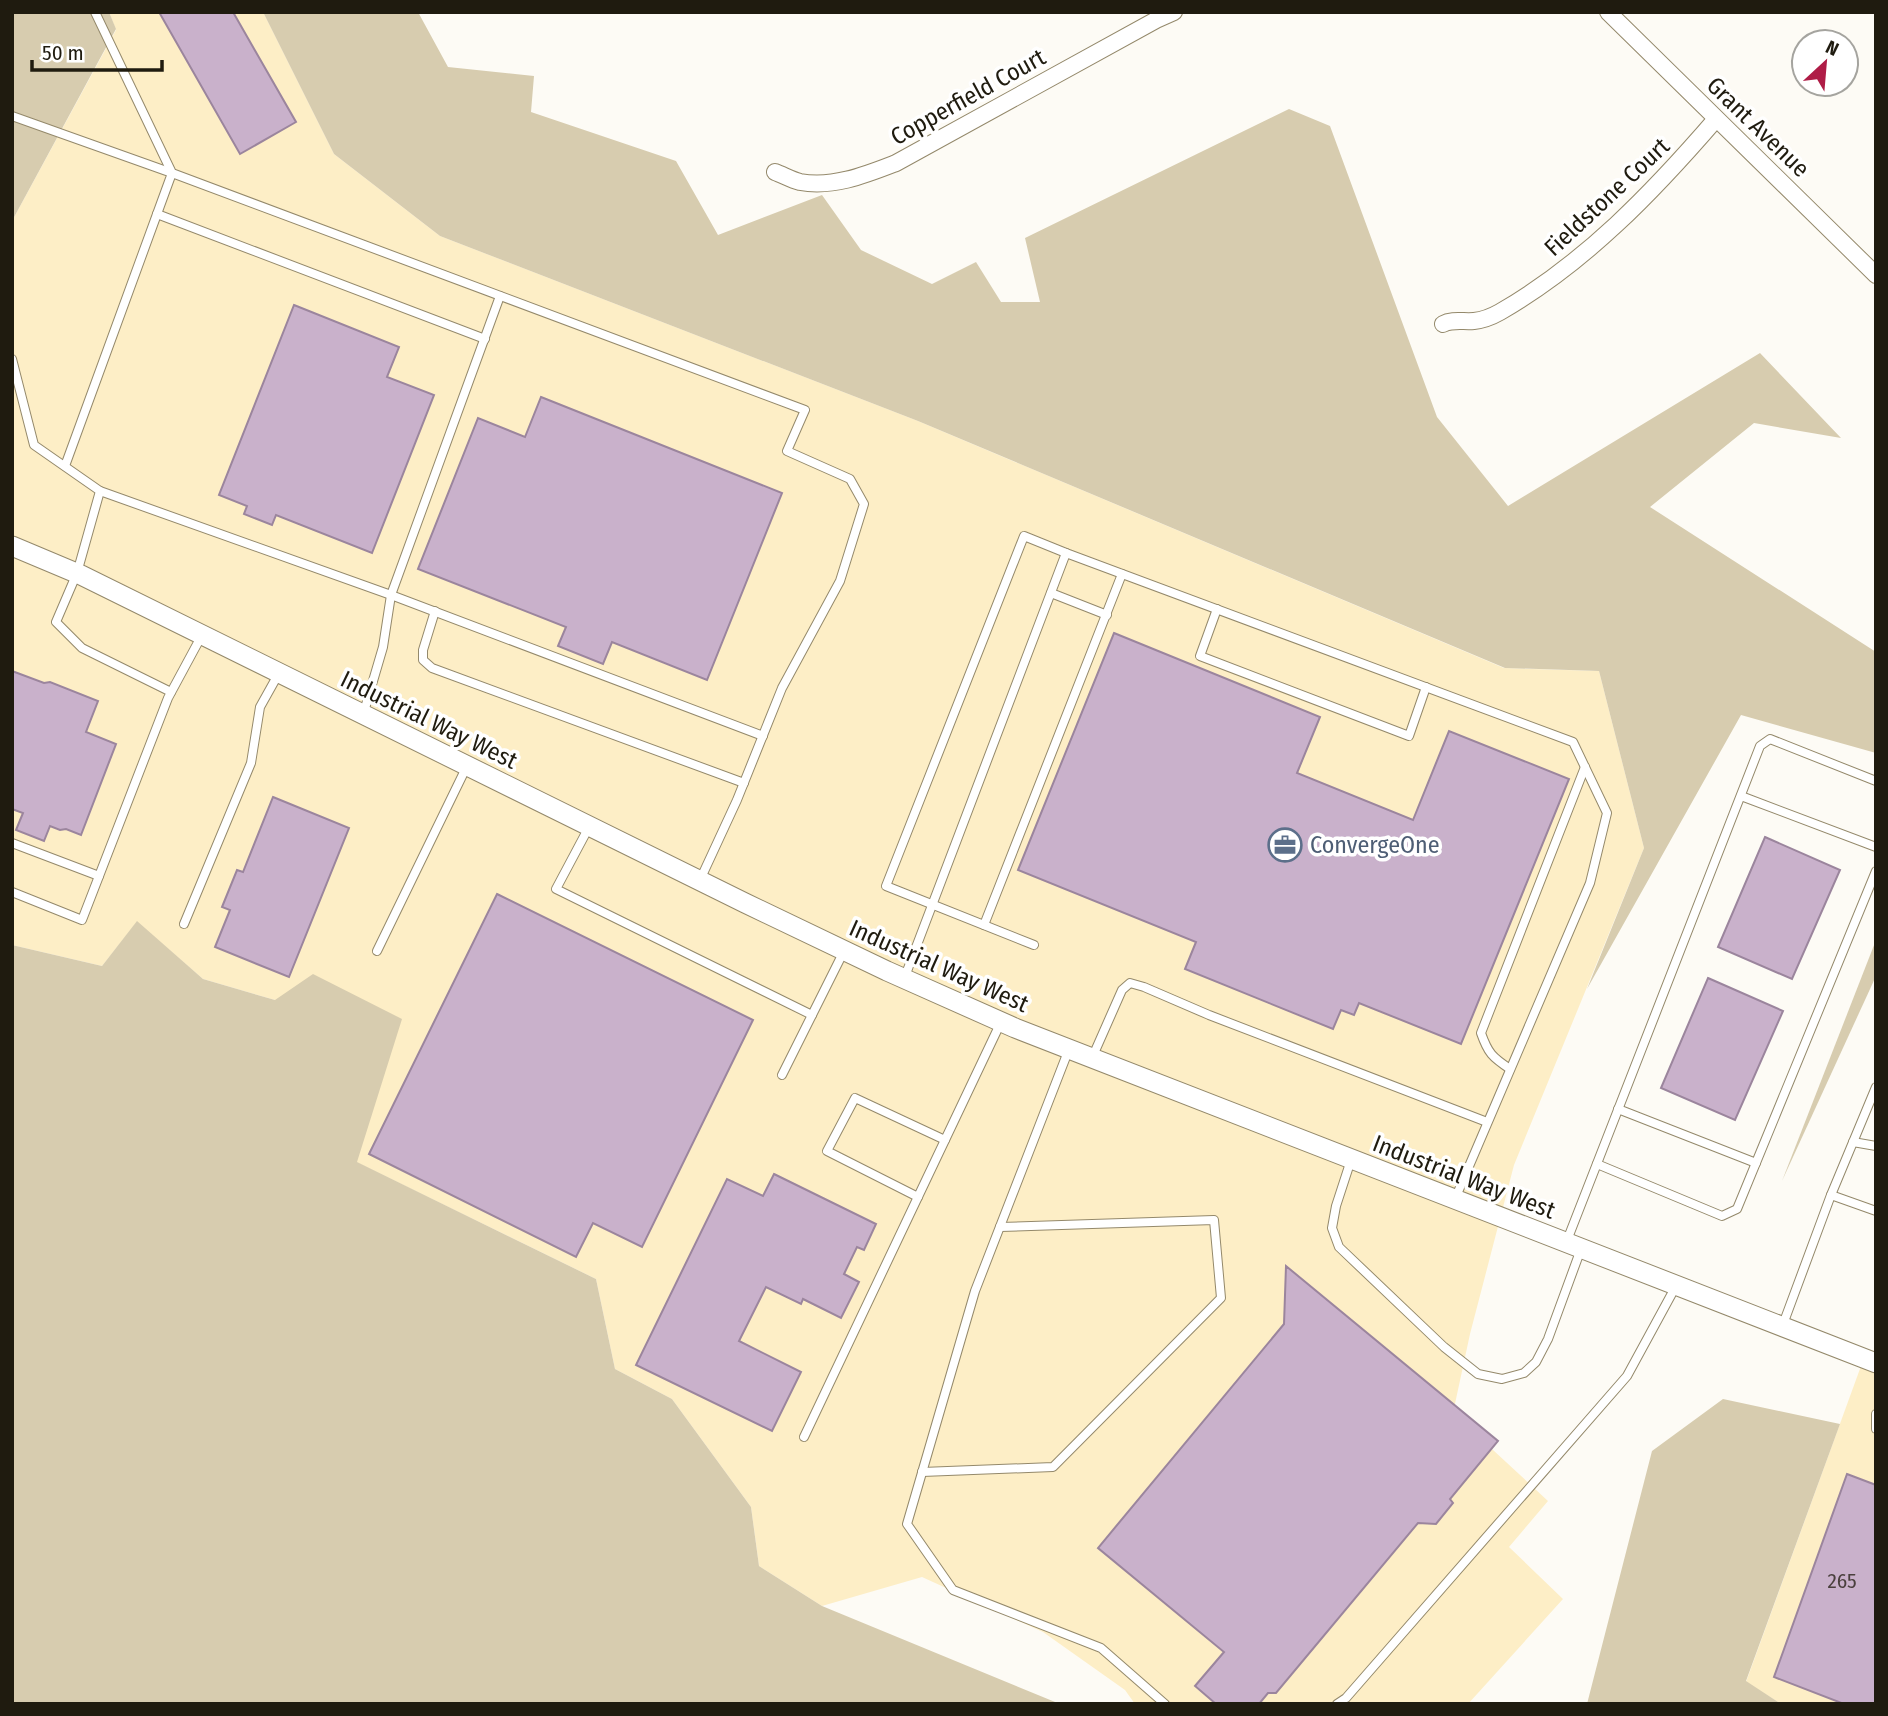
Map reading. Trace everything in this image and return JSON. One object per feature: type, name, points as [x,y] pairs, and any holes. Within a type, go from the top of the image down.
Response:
[{"type":"street","name":"Copperfield Court","points":[[775,172],[799,181],[827,184],[862,176],[896,163],[1174,12]]},
{"type":"street","name":"Grant Avenue","points":[[1608,12],[1876,275]]},
{"type":"street","name":"Fieldstone Court","points":[[1443,324],[1447,321],[1475,321],[1496,314],[1562,272],[1618,223],[1683,158],[1716,119]]},
{"type":"street","name":"Industrial Way West","points":[[12,546],[77,573],[589,827],[904,979],[1091,1058],[1876,1363]]},
{"type":"lane","points":[[65,466],[172,173],[95,12]]},
{"type":"lane","points":[[12,116],[172,173],[805,410],[788,451],[850,479],[864,505],[840,581],[782,688],[744,783],[699,881]]},
{"type":"lane","points":[[157,214],[485,339]]},
{"type":"lane","points":[[363,715],[383,648],[391,595],[500,296]]},
{"type":"lane","points":[[12,359],[34,445],[100,491],[435,611],[763,736]]},
{"type":"lane","points":[[100,491],[77,573],[56,622],[82,648],[171,692]]},
{"type":"lane","points":[[1034,945],[886,886],[1024,536],[1573,742],[1607,813],[1590,883],[1455,1200]]},
{"type":"lane","points":[[904,979],[1066,553]]},
{"type":"lane","points":[[984,925],[1122,574]]},
{"type":"lane","points":[[1051,593],[1107,615]]},
{"type":"lane","points":[[1217,609],[1200,656],[1409,736],[1426,687]]},
{"type":"lane","points":[[435,611],[423,650],[423,660],[432,668],[744,783]]},
{"type":"lane","points":[[12,892],[82,920],[171,692],[202,635]]},
{"type":"lane","points":[[184,924],[251,763],[260,706],[278,673]]},
{"type":"lane","points":[[1351,1160],[1332,1228],[1339,1247],[1444,1347],[1478,1374],[1502,1379],[1524,1373],[1536,1362],[1548,1339],[1597,1164],[1760,746],[1770,739],[1876,781]]},
{"type":"lane","points":[[377,951],[467,766]]},
{"type":"lane","points":[[1510,1069],[1492,1056],[1481,1033],[1585,767]]},
{"type":"lane","points":[[1741,796],[1876,848]]},
{"type":"lane","points":[[589,827],[556,889],[812,1015]]},
{"type":"lane","points":[[12,843],[99,876]]},
{"type":"lane","points":[[1597,1164],[1722,1216],[1737,1209],[1876,871]]},
{"type":"lane","points":[[782,1076],[844,951]]},
{"type":"lane","points":[[1091,1058],[1122,990],[1130,984],[1144,987],[1209,1015],[1487,1122]]},
{"type":"lane","points":[[804,1437],[1001,1021]]},
{"type":"lane","points":[[1069,1049],[975,1292],[907,1524],[953,1590],[1101,1648],[1165,1704]]},
{"type":"lane","points":[[1782,1327],[1831,1195],[1876,1087]]},
{"type":"lane","points":[[918,1197],[827,1151],[855,1098],[945,1140]]},
{"type":"lane","points":[[1618,1109],[1756,1163]]},
{"type":"lane","points":[[1853,1142],[1876,1146]]},
{"type":"lane","points":[[1831,1195],[1876,1211]]},
{"type":"lane","points":[[922,1472],[1053,1467],[1221,1298],[1214,1220],[1000,1227]]},
{"type":"lane","points":[[1337,1704],[1346,1698],[1627,1376],[1676,1286]]},
{"type":"lane","points":[[1876,1414],[1876,1429]]},
{"type":"shaded area","points":[[12,12],[109,12],[116,29],[12,221]]},
{"type":"shaded area","points":[[109,12],[263,12],[334,154],[440,236],[918,421],[1504,668],[1599,671],[1644,848],[1514,1165],[1470,1334],[1453,1413],[1548,1501],[1509,1547],[1563,1599],[1468,1704],[1135,1704],[1125,1690],[1043,1632],[922,1577],[822,1606],[759,1566],[751,1507],[672,1399],[615,1369],[596,1279],[356,1162],[275,1000],[203,979],[137,922],[102,966],[12,945],[12,221],[116,30]]},
{"type":"shaded area","points":[[263,12],[418,12],[448,67],[534,76],[531,112],[676,161],[718,235],[822,195],[861,250],[932,284],[976,262],[1001,302],[1040,302],[1025,238],[1289,109],[1330,126],[1437,417],[1508,506],[1760,353],[1841,438],[1754,423],[1650,507],[1876,652],[1876,753],[1741,715],[1587,989],[1644,848],[1599,671],[1505,668],[918,421],[440,236],[334,154]]},
{"type":"shaded area","points":[[137,921],[203,979],[275,1000],[313,974],[402,1019],[357,1162],[596,1279],[615,1369],[672,1399],[751,1507],[759,1566],[822,1606],[1060,1704],[12,1704],[12,945],[102,966]]},
{"type":"shaded area","points":[[1876,940],[1876,976],[1782,1181]]},
{"type":"shaded area","points":[[1861,1366],[1876,1372],[1876,1704],[1781,1704],[1746,1682]]},
{"type":"shaded area","points":[[1723,1399],[1840,1424],[1746,1681],[1781,1704],[1587,1704],[1652,1451]]},
{"type":"building","points":[[159,12],[233,12],[296,122],[240,154]]},
{"type":"building","points":[[294,305],[399,347],[387,377],[434,395],[372,553],[276,515],[272,525],[244,514],[247,506],[219,495]]},
{"type":"building","points":[[541,397],[782,493],[707,680],[612,642],[603,664],[558,646],[566,627],[418,569],[478,418],[525,437]]},
{"type":"building","name":"ConvergeOne","points":[[1114,633],[1320,717],[1297,773],[1413,820],[1449,731],[1569,779],[1461,1044],[1359,1003],[1354,1015],[1341,1010],[1333,1029],[1185,969],[1196,942],[1018,870]]},
{"type":"building","points":[[12,671],[44,683],[50,682],[98,701],[86,732],[116,744],[81,835],[50,826],[44,841],[16,830],[23,813],[12,809]]},
{"type":"building","points":[[273,797],[349,828],[289,977],[215,947],[230,910],[222,907],[237,870],[243,872]]},
{"type":"building","points":[[1765,837],[1840,870],[1792,979],[1718,947]]},
{"type":"building","points":[[497,894],[753,1020],[642,1247],[593,1223],[576,1257],[369,1154]]},
{"type":"building","points":[[1708,978],[1783,1011],[1735,1120],[1661,1088]]},
{"type":"building","points":[[774,1174],[876,1224],[864,1250],[857,1247],[844,1274],[859,1282],[841,1318],[803,1299],[801,1304],[766,1287],[739,1341],[801,1372],[772,1431],[636,1365],[727,1179],[763,1196]]},
{"type":"building","points":[[1286,1266],[1498,1441],[1450,1499],[1453,1503],[1436,1524],[1418,1523],[1276,1693],[1268,1693],[1259,1704],[1216,1704],[1195,1686],[1224,1652],[1098,1548],[1284,1324]]},
{"type":"building","points":[[1847,1474],[1876,1485],[1876,1704],[1844,1704],[1774,1677]]},
{"type":"place","name":"ConvergeOne","points":[[1285,845]]}]
